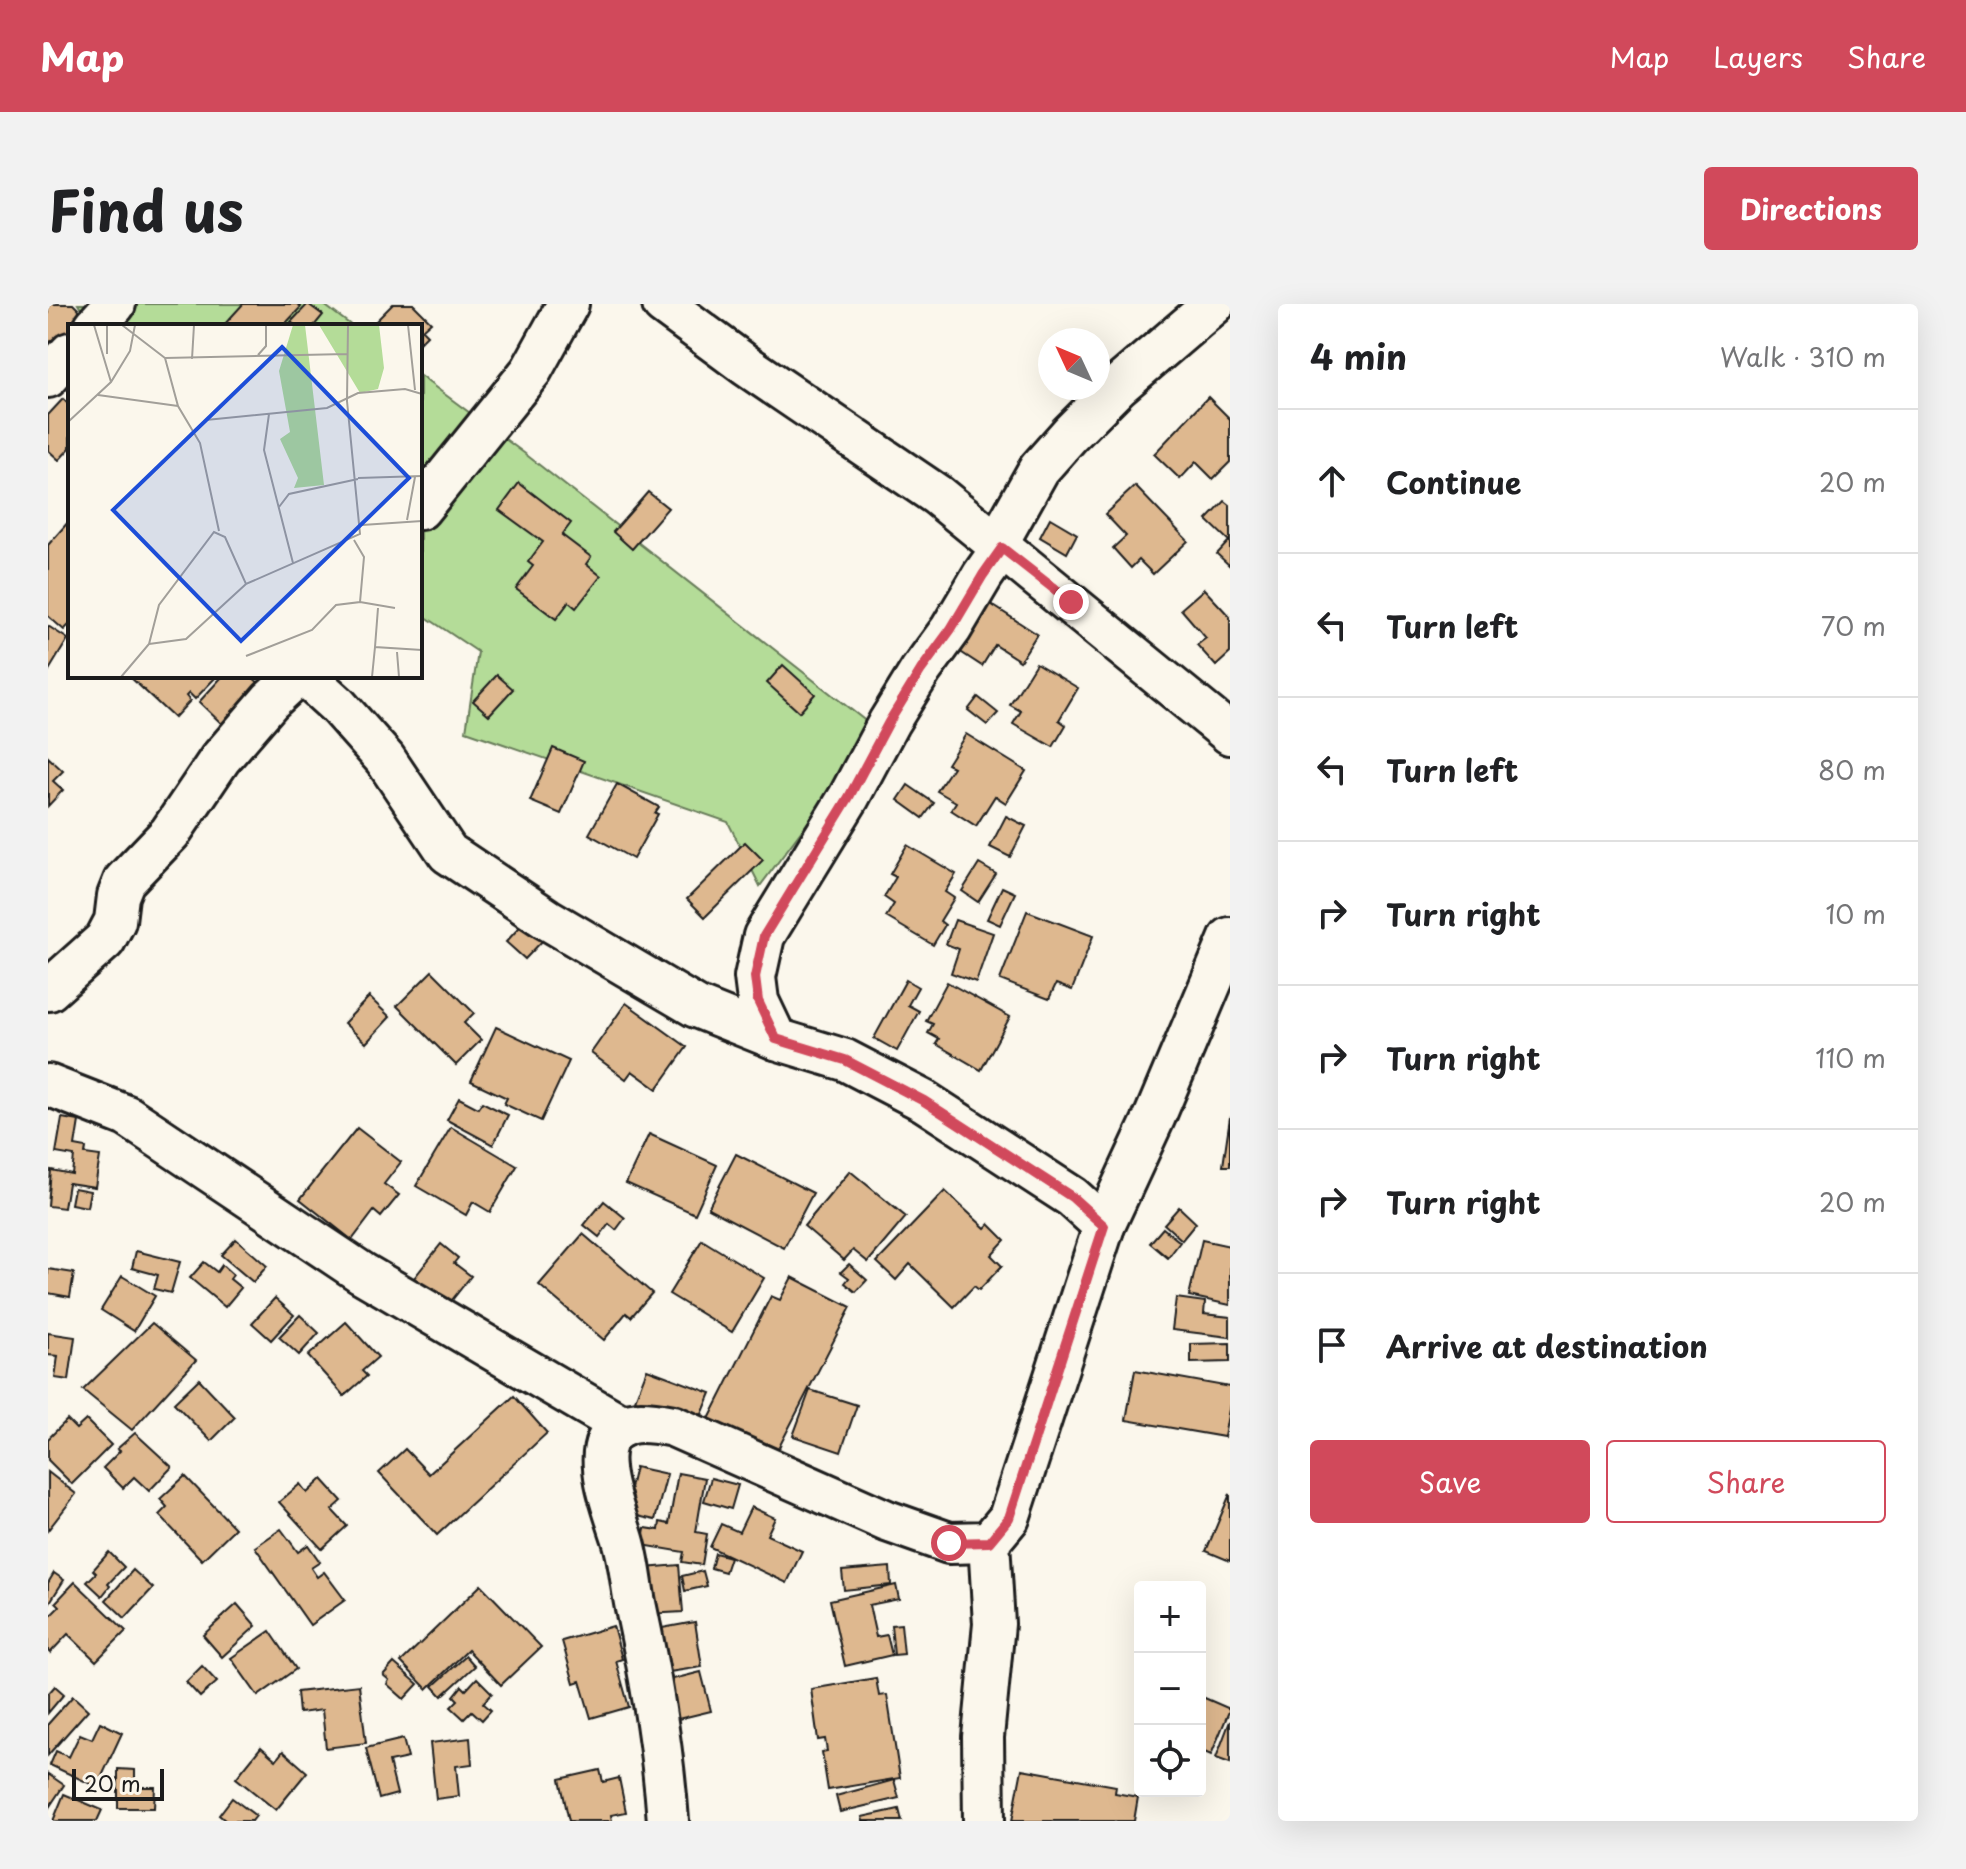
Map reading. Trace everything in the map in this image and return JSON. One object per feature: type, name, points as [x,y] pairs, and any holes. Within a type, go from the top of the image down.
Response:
[{"type":"street","points":[[97,324],[115,304]]},
{"type":"street","points":[[422,507],[531,371],[568,304]]},
{"type":"street","points":[[663,304],[747,366],[937,495],[1230,734]]},
{"type":"street","points":[[776,1039],[758,1001],[755,977],[764,936],[849,797],[913,683],[951,629],[983,575],[1039,469],[1118,386],[1214,304]]},
{"type":"street","points":[[48,377],[68,355]]},
{"type":"street","points":[[49,990],[105,940],[115,921],[118,896],[124,881],[170,833],[220,759],[270,701],[295,678]]},
{"type":"street","points":[[307,678],[337,705],[385,759],[448,853],[547,919],[696,1007],[776,1039],[845,1060],[924,1101],[1072,1197],[1104,1226]]},
{"type":"street","points":[[984,1821],[983,1737],[994,1624],[989,1542],[1009,1518],[1104,1226],[1155,1116],[1230,938]]},
{"type":"street","points":[[48,1085],[127,1116],[362,1273],[623,1426]]},
{"type":"street","points":[[668,1821],[645,1648],[629,1556],[606,1479],[603,1452],[609,1436],[623,1426],[641,1420],[673,1426],[887,1521],[949,1543],[989,1542]]},
{"type":"green space","points":[[78,304],[323,304],[349,324],[90,324]]},
{"type":"green space","points":[[422,377],[524,453],[877,730],[760,886],[728,822],[466,731],[478,652],[422,614]]},
{"type":"building","points":[[51,304],[73,304],[83,314],[75,324],[68,324],[68,332],[48,355],[48,308]]},
{"type":"building","points":[[243,304],[297,304],[301,307],[287,324],[225,324]]},
{"type":"building","points":[[308,304],[323,315],[316,324],[291,322]]},
{"type":"building","points":[[393,304],[413,304],[431,322],[422,330],[422,324],[373,324]]},
{"type":"building","points":[[1208,397],[1230,419],[1230,462],[1213,479],[1196,462],[1180,479],[1154,454]]},
{"type":"building","points":[[63,399],[68,404],[68,450],[59,460],[48,450],[48,415]]},
{"type":"building","points":[[519,483],[571,523],[562,535],[591,557],[586,564],[601,576],[576,608],[569,602],[556,619],[516,589],[533,566],[528,562],[543,542],[499,510]]},
{"type":"building","points":[[1135,486],[1188,541],[1153,574],[1139,560],[1131,568],[1113,548],[1126,536],[1105,514]]},
{"type":"building","points":[[648,492],[668,508],[632,549],[613,532]]},
{"type":"building","points":[[1225,501],[1230,505],[1230,566],[1217,554],[1229,541],[1207,520]]},
{"type":"building","points":[[1050,518],[1077,534],[1067,553],[1040,537]]},
{"type":"building","points":[[68,522],[68,626],[64,630],[48,616],[48,545]]},
{"type":"building","points":[[1204,589],[1230,617],[1230,653],[1216,666],[1197,645],[1206,638],[1181,609]]},
{"type":"building","points":[[989,603],[1037,634],[1020,661],[995,645],[982,666],[959,651]]},
{"type":"building","points":[[48,626],[68,639],[48,672]]},
{"type":"building","points":[[1036,663],[1078,688],[1059,720],[1066,725],[1053,747],[1013,724],[1021,711],[1010,705]]},
{"type":"building","points":[[783,665],[815,694],[799,712],[767,683]]},
{"type":"building","points":[[497,675],[513,689],[489,715],[473,701]]},
{"type":"building","points":[[131,678],[215,678],[195,699],[189,693],[186,696],[190,701],[174,718]]},
{"type":"building","points":[[221,678],[253,678],[260,684],[223,725],[199,702]]},
{"type":"building","points":[[978,697],[998,713],[987,725],[968,710]]},
{"type":"building","points":[[966,734],[1026,771],[1006,803],[995,796],[976,826],[951,810],[956,802],[937,791],[953,767],[947,764]]},
{"type":"building","points":[[553,748],[584,761],[561,814],[530,801]]},
{"type":"building","points":[[48,757],[63,771],[53,781],[63,790],[48,806]]},
{"type":"building","points":[[617,784],[659,807],[633,859],[589,834]]},
{"type":"building","points":[[908,785],[934,803],[923,818],[898,800]]},
{"type":"building","points":[[1006,816],[1026,826],[1010,857],[990,847]]},
{"type":"building","points":[[745,842],[763,860],[705,917],[687,899]]},
{"type":"building","points":[[907,845],[956,874],[945,892],[954,898],[940,921],[945,925],[933,945],[886,917],[894,904],[884,897],[896,877],[890,874]]},
{"type":"building","points":[[979,864],[996,874],[978,902],[962,891]]},
{"type":"building","points":[[1002,887],[1015,893],[1000,925],[987,919]]},
{"type":"building","points":[[1027,911],[1093,936],[1072,990],[1056,984],[1049,999],[1000,980]]},
{"type":"building","points":[[527,919],[546,937],[525,959],[506,942]]},
{"type":"building","points":[[955,920],[993,933],[976,982],[951,973],[959,949],[946,944]]},
{"type":"building","points":[[432,971],[474,1013],[464,1023],[481,1040],[456,1065],[397,1006]]},
{"type":"building","points":[[906,980],[918,987],[908,1005],[919,1011],[897,1051],[874,1038]]},
{"type":"building","points":[[947,982],[1010,1017],[981,1070],[936,1044],[939,1039],[928,1033],[933,1024],[926,1021]]},
{"type":"building","points":[[369,997],[390,1017],[366,1043],[344,1023]]},
{"type":"building","points":[[626,1003],[687,1047],[657,1089],[632,1071],[626,1079],[591,1053]]},
{"type":"building","points":[[496,1027],[569,1061],[541,1121],[504,1104],[507,1098],[471,1081]]},
{"type":"building","points":[[459,1098],[478,1108],[482,1102],[508,1115],[493,1145],[447,1120]]},
{"type":"building","points":[[1230,1117],[1230,1166],[1223,1166]]},
{"type":"building","points":[[62,1118],[79,1121],[75,1146],[86,1148],[85,1154],[100,1156],[95,1187],[68,1183],[64,1208],[48,1206],[51,1170],[72,1174],[74,1156],[56,1153]]},
{"type":"building","points":[[451,1127],[517,1166],[490,1212],[473,1202],[466,1215],[416,1186]]},
{"type":"building","points":[[357,1128],[401,1162],[384,1184],[399,1195],[381,1217],[374,1211],[352,1240],[300,1199]]},
{"type":"building","points":[[649,1134],[717,1165],[695,1214],[626,1183]]},
{"type":"building","points":[[736,1154],[813,1193],[784,1248],[708,1208]]},
{"type":"building","points":[[850,1171],[906,1217],[868,1262],[853,1250],[844,1260],[804,1226]]},
{"type":"building","points":[[74,1188],[90,1191],[87,1207],[71,1204]]},
{"type":"building","points":[[945,1191],[985,1228],[989,1224],[1005,1240],[991,1255],[1002,1266],[979,1290],[974,1286],[954,1307],[910,1264],[896,1280],[877,1262]]},
{"type":"building","points":[[604,1201],[625,1218],[616,1230],[609,1224],[599,1237],[584,1225]]},
{"type":"building","points":[[1179,1207],[1196,1223],[1182,1240],[1164,1224]]},
{"type":"building","points":[[1163,1228],[1180,1242],[1168,1258],[1150,1243]]},
{"type":"building","points":[[583,1234],[652,1293],[631,1317],[626,1313],[604,1340],[539,1285]]},
{"type":"building","points":[[236,1239],[267,1266],[253,1282],[221,1255]]},
{"type":"building","points":[[702,1240],[764,1278],[732,1332],[669,1294]]},
{"type":"building","points":[[1202,1240],[1230,1246],[1230,1305],[1189,1296]]},
{"type":"building","points":[[441,1244],[458,1258],[454,1263],[471,1276],[448,1305],[414,1278]]},
{"type":"building","points":[[136,1251],[180,1262],[171,1293],[154,1289],[158,1275],[132,1268]]},
{"type":"building","points":[[204,1262],[217,1272],[222,1265],[233,1275],[230,1279],[241,1288],[225,1307],[190,1278]]},
{"type":"building","points":[[849,1264],[867,1280],[856,1292],[845,1283],[849,1278],[841,1272]]},
{"type":"building","points":[[48,1269],[74,1273],[70,1297],[48,1293]]},
{"type":"building","points":[[122,1276],[155,1296],[134,1331],[101,1310]]},
{"type":"building","points":[[792,1277],[851,1307],[775,1455],[708,1421],[771,1296],[780,1300]]},
{"type":"building","points":[[275,1298],[294,1315],[271,1340],[252,1323]]},
{"type":"building","points":[[1176,1298],[1205,1302],[1204,1314],[1230,1317],[1230,1337],[1172,1330]]},
{"type":"building","points":[[300,1315],[319,1333],[299,1355],[279,1337]]},
{"type":"building","points":[[346,1322],[378,1357],[362,1371],[367,1376],[344,1396],[308,1356]]},
{"type":"building","points":[[152,1323],[196,1360],[132,1430],[83,1390]]},
{"type":"building","points":[[48,1333],[75,1337],[69,1380],[55,1378],[58,1356],[48,1355]]},
{"type":"building","points":[[1230,1343],[1230,1362],[1191,1363],[1191,1344]]},
{"type":"building","points":[[647,1369],[711,1393],[698,1424],[635,1400]]},
{"type":"building","points":[[1135,1370],[1230,1387],[1224,1437],[1126,1420]]},
{"type":"building","points":[[199,1379],[235,1417],[211,1441],[174,1403]]},
{"type":"building","points":[[810,1390],[857,1405],[841,1452],[793,1436]]},
{"type":"building","points":[[514,1396],[547,1433],[437,1535],[379,1473],[405,1449],[429,1474]]},
{"type":"building","points":[[67,1420],[76,1429],[86,1420],[111,1445],[72,1484],[48,1460],[48,1439]]},
{"type":"building","points":[[135,1433],[172,1467],[149,1491],[134,1477],[123,1488],[103,1468],[120,1451],[117,1449]]},
{"type":"building","points":[[635,1467],[667,1474],[655,1520],[624,1513]]},
{"type":"building","points":[[48,1472],[76,1494],[48,1530]]},
{"type":"building","points":[[678,1473],[705,1478],[696,1532],[707,1534],[702,1565],[682,1562],[684,1552],[642,1545],[645,1528],[659,1530],[660,1522],[669,1524]]},
{"type":"building","points":[[185,1476],[235,1528],[202,1560],[159,1515],[167,1507],[160,1499]]},
{"type":"building","points":[[711,1478],[738,1485],[731,1509],[704,1501]]},
{"type":"building","points":[[322,1479],[342,1501],[332,1510],[347,1526],[322,1549],[279,1502],[300,1484],[307,1493]]},
{"type":"building","points":[[1230,1494],[1230,1561],[1206,1551]]},
{"type":"building","points":[[751,1507],[775,1518],[767,1535],[802,1551],[787,1583],[710,1547],[721,1524],[739,1532]]},
{"type":"building","points":[[281,1529],[298,1552],[308,1545],[320,1562],[311,1568],[317,1577],[324,1572],[345,1600],[310,1625],[255,1547]]},
{"type":"building","points":[[109,1552],[124,1567],[108,1584],[110,1586],[102,1596],[87,1582]]},
{"type":"building","points":[[715,1553],[730,1557],[725,1572],[711,1568]]},
{"type":"building","points":[[679,1565],[683,1612],[648,1614],[645,1568]]},
{"type":"building","points":[[890,1567],[891,1585],[844,1590],[842,1571]]},
{"type":"building","points":[[133,1570],[153,1588],[125,1618],[106,1600]]},
{"type":"building","points":[[703,1571],[707,1586],[685,1591],[682,1576]]},
{"type":"building","points":[[54,1573],[64,1580],[48,1605],[48,1583]]},
{"type":"building","points":[[75,1582],[126,1631],[96,1661],[68,1634],[50,1653],[48,1651],[48,1618],[60,1606],[56,1602]]},
{"type":"building","points":[[481,1585],[541,1647],[501,1685],[468,1650],[427,1689],[401,1662]]},
{"type":"building","points":[[896,1585],[899,1599],[869,1605],[876,1637],[887,1635],[892,1655],[845,1666],[830,1600]]},
{"type":"building","points":[[237,1604],[256,1626],[222,1657],[203,1635]]},
{"type":"building","points":[[695,1622],[702,1667],[669,1672],[662,1628]]},
{"type":"building","points":[[901,1624],[904,1654],[894,1655],[891,1625]]},
{"type":"building","points":[[613,1626],[622,1659],[616,1661],[629,1707],[591,1718],[580,1681],[574,1683],[562,1641]]},
{"type":"building","points":[[270,1631],[296,1669],[258,1696],[231,1658]]},
{"type":"building","points":[[466,1656],[475,1666],[442,1696],[433,1686]]},
{"type":"building","points":[[394,1663],[418,1684],[404,1699],[387,1684],[389,1680],[383,1675]]},
{"type":"building","points":[[202,1666],[217,1682],[200,1697],[186,1682]]},
{"type":"building","points":[[701,1672],[711,1711],[678,1719],[669,1680]]},
{"type":"building","points":[[477,1678],[492,1693],[483,1703],[491,1710],[482,1720],[472,1711],[464,1719],[451,1707],[458,1700],[454,1696],[462,1686],[466,1690]]},
{"type":"building","points":[[876,1678],[879,1696],[887,1695],[900,1778],[828,1790],[822,1752],[827,1751],[825,1739],[818,1740],[811,1689]]},
{"type":"building","points":[[359,1685],[366,1743],[326,1748],[322,1710],[299,1713],[297,1692]]},
{"type":"building","points":[[55,1686],[64,1694],[48,1713],[48,1694]]},
{"type":"building","points":[[73,1696],[88,1710],[48,1755],[48,1724]]},
{"type":"building","points":[[1206,1699],[1230,1709],[1211,1755],[1206,1753]]},
{"type":"building","points":[[1230,1721],[1230,1763],[1216,1758]]},
{"type":"building","points":[[100,1722],[122,1733],[97,1787],[50,1765],[56,1751],[69,1757],[80,1734],[92,1739]]},
{"type":"building","points":[[470,1738],[472,1764],[456,1766],[459,1796],[436,1799],[430,1743]]},
{"type":"building","points":[[403,1739],[408,1758],[389,1762],[397,1794],[379,1799],[366,1748]]},
{"type":"building","points":[[261,1747],[276,1760],[283,1751],[307,1772],[276,1810],[236,1778]]},
{"type":"building","points":[[118,1769],[135,1770],[135,1787],[155,1787],[154,1808],[118,1808]]},
{"type":"building","points":[[1022,1769],[1116,1786],[1115,1793],[1138,1797],[1134,1821],[1012,1821]]},
{"type":"building","points":[[600,1770],[603,1782],[619,1778],[626,1812],[611,1815],[612,1821],[569,1821],[560,1779]]},
{"type":"building","points":[[48,1774],[64,1785],[48,1809]]},
{"type":"building","points":[[894,1780],[899,1798],[840,1812],[836,1796]]},
{"type":"building","points":[[64,1794],[102,1810],[97,1821],[53,1821]]},
{"type":"building","points":[[232,1798],[256,1816],[252,1821],[226,1821],[219,1815]]},
{"type":"building","points":[[899,1809],[902,1821],[863,1821],[862,1817]]},
{"type":"route","points":[[949,1543],[989,1542],[1009,1518],[1104,1226],[1072,1197],[924,1101],[845,1060],[776,1039],[758,1001],[755,977],[764,936],[849,797],[889,722],[1002,548],[1071,602]]}]
